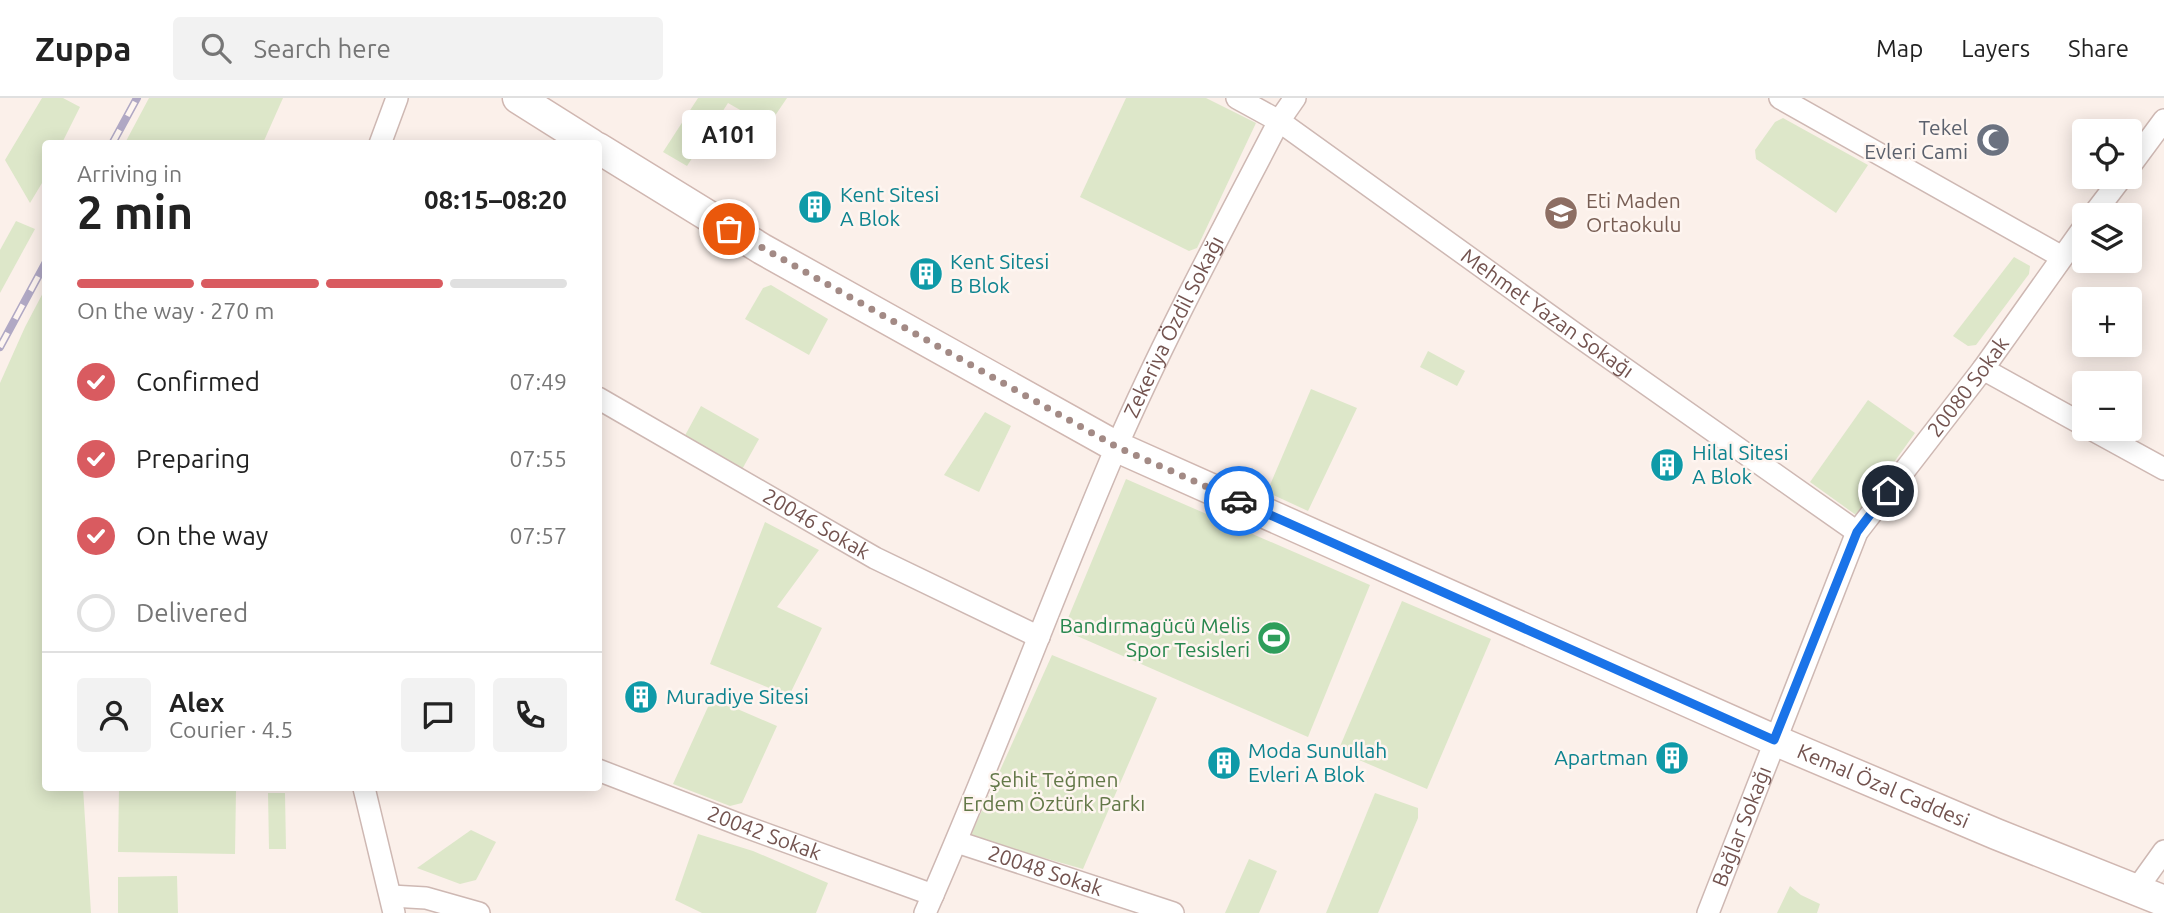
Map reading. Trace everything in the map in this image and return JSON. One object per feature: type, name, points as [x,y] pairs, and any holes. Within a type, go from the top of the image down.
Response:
[{"type":"main road","points":[[518,98],[585,140]]},
{"type":"main road","name":"Kemal Özal Caddesi","points":[[602,150],[762,249],[1117,447],[1774,740],[1996,834],[2164,901]]},
{"type":"street","points":[[381,140],[397,98]]},
{"type":"street","name":"Mehmet Yazan Sokağı","points":[[1237,98],[1279,121],[1857,532]]},
{"type":"street","name":"Zekeriya Özdil Sokağı","points":[[929,904],[957,842],[1117,447],[1201,272],[1279,121],[1294,98]]},
{"type":"street","points":[[1780,98],[2062,257]]},
{"type":"street","points":[[2142,150],[2164,120]]},
{"type":"street","points":[[2102,203],[2113,189]]},
{"type":"street","name":"20080 Sokak","points":[[1774,740],[1857,532],[1983,369],[2072,244]]},
{"type":"street","points":[[1983,369],[2072,418]]},
{"type":"street","name":"20046 Sokak","points":[[602,400],[875,558],[1039,637]]},
{"type":"street","points":[[2113,441],[2164,469]]},
{"type":"street","name":"Bağlar Sokağı","points":[[1708,913],[1774,740]]},
{"type":"street","name":"20042 Sokak","points":[[602,772],[929,904]]},
{"type":"street","points":[[366,791],[393,904],[426,898],[479,913]]},
{"type":"street","name":"20048 Sokak","points":[[957,842],[1173,913]]},
{"type":"street","points":[[2136,890],[2164,851]]},
{"type":"green space","points":[[42,98],[63,98],[80,107],[64,140],[42,140],[42,183],[30,203],[5,160]]},
{"type":"green space","points":[[149,98],[283,98],[264,140],[127,140]]},
{"type":"green space","points":[[698,98],[787,98],[768,126],[728,103],[687,166],[663,152]]},
{"type":"green space","points":[[1126,98],[1206,98],[1256,123],[1197,248],[1189,251],[1080,197]]},
{"type":"green space","points":[[1783,118],[1868,165],[1836,213],[1756,159],[1755,150],[1775,122]]},
{"type":"green space","points":[[16,221],[35,229],[0,293],[0,250]]},
{"type":"green space","points":[[2014,257],[2030,266],[2029,274],[1976,345],[1968,346],[1953,336]]},
{"type":"green space","points":[[771,285],[828,319],[809,355],[745,319],[763,288]]},
{"type":"green space","points":[[42,295],[42,791],[83,791],[91,913],[0,913],[0,383]]},
{"type":"green space","points":[[1428,351],[1465,371],[1457,386],[1420,367]]},
{"type":"green space","points":[[1311,389],[1357,408],[1308,511],[1267,492]]},
{"type":"green space","points":[[1868,400],[1915,433],[1856,515],[1810,482]]},
{"type":"green space","points":[[701,406],[759,439],[740,473],[682,441]]},
{"type":"green space","points":[[985,412],[1011,426],[979,492],[944,475]]},
{"type":"green space","points":[[1126,479],[1370,585],[1308,737],[1068,632],[1066,623]]},
{"type":"green space","points":[[765,522],[819,550],[777,607],[822,628],[789,696],[710,664]]},
{"type":"green space","points":[[1402,601],[1491,639],[1427,789],[1338,751]]},
{"type":"green space","name":"Şehit Teğmen Erdem Öztürk Parkı","points":[[1052,655],[1157,698],[1083,869],[970,837]]},
{"type":"green space","points":[[712,698],[777,726],[742,803],[730,806],[673,784]]},
{"type":"green space","points":[[119,791],[236,791],[235,854],[118,852]]},
{"type":"green space","points":[[268,793],[285,793],[286,849],[269,849]]},
{"type":"green space","points":[[1375,793],[1418,808],[1418,818],[1378,913],[1326,913]]},
{"type":"green space","points":[[471,830],[496,842],[476,880],[460,884],[417,868]]},
{"type":"green space","points":[[698,834],[753,851],[828,883],[816,913],[702,913],[675,900]]},
{"type":"green space","points":[[1249,859],[1277,871],[1259,913],[1225,913]]},
{"type":"green space","points":[[177,876],[178,913],[118,913],[118,877]]},
{"type":"green space","points":[[1790,886],[1820,904],[1817,913],[1777,913]]},
{"type":"railway","points":[[114,140],[137,98]]},
{"type":"railway","points":[[0,347],[42,269]]},
{"type":"way so far","points":[[729,229],[1117,447],[1239,501]]},
{"type":"place","name":"Tekel Evleri Cami","points":[[1993,140]]},
{"type":"place","name":"Kent Sitesi A Blok","points":[[815,207]]},
{"type":"place","name":"Eti Maden Ortaokulu","points":[[1561,213]]},
{"type":"place","name":"A101","points":[[729,229]]},
{"type":"place","name":"Kent Sitesi B Blok","points":[[926,274]]},
{"type":"place","name":"Hilal Sitesi A Blok","points":[[1667,465]]},
{"type":"place","name":"Bandırmagücü Melis Spor Tesisleri","points":[[1274,638]]},
{"type":"place","name":"Muradiye Sitesi","points":[[641,697]]},
{"type":"place","name":"Apartman","points":[[1672,758]]},
{"type":"place","name":"Moda Sunullah Evleri A Blok","points":[[1224,763]]},
{"type":"route","points":[[1239,501],[1774,740],[1857,532],[1888,491]]}]
